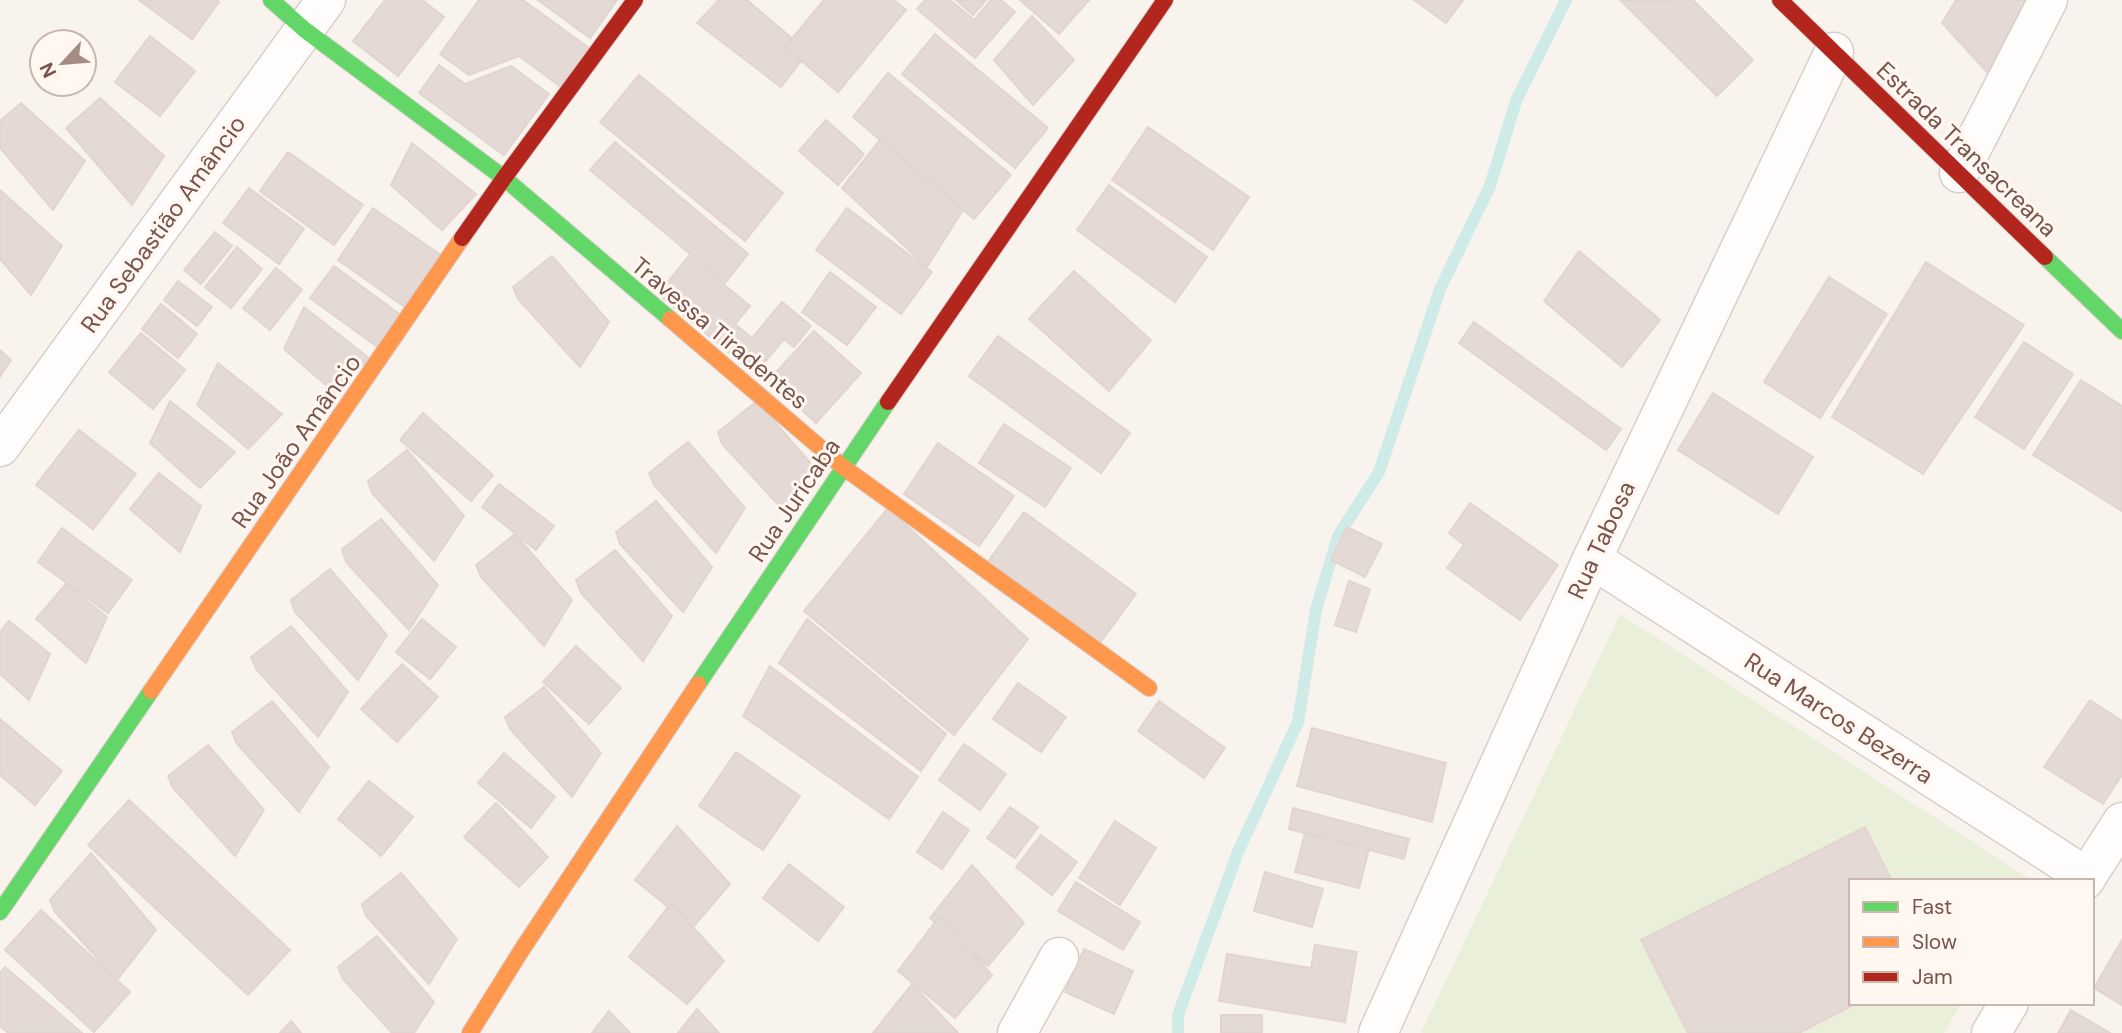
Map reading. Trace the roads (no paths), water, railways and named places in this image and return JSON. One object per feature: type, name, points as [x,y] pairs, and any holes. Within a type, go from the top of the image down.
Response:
[{"type":"street","name":"Travessa Tiradentes","points":[[271,0],[315,15],[843,467],[1149,688]]},
{"type":"street","name":"Rua João Amâncio","points":[[0,912],[504,178],[635,0]]},
{"type":"street","name":"Rua Juricaba","points":[[470,1033],[521,951],[843,467],[1165,0]]},
{"type":"street","name":"Estrada Transacreana","points":[[1780,0],[2122,331]]},
{"type":"street","points":[[1959,173],[2048,0]]},
{"type":"street","name":"Rua Sebastião Amâncio","points":[[0,447],[315,15]]},
{"type":"street","name":"Rua Tabosa","points":[[1378,1033],[1592,559],[1834,52]]},
{"type":"street","name":"Rua Marcos Bezerra","points":[[1592,559],[2085,879]]},
{"type":"street","points":[[2085,879],[2122,822]]},
{"type":"street","points":[[1017,1033],[1059,957]]},
{"type":"street","points":[[1991,1033],[2008,1005]]},
{"type":"waterway","points":[[1178,1033],[1178,1015],[1238,852],[1298,722],[1316,610],[1338,536],[1379,472],[1440,289],[1490,186],[1516,101],[1566,0]]}]
